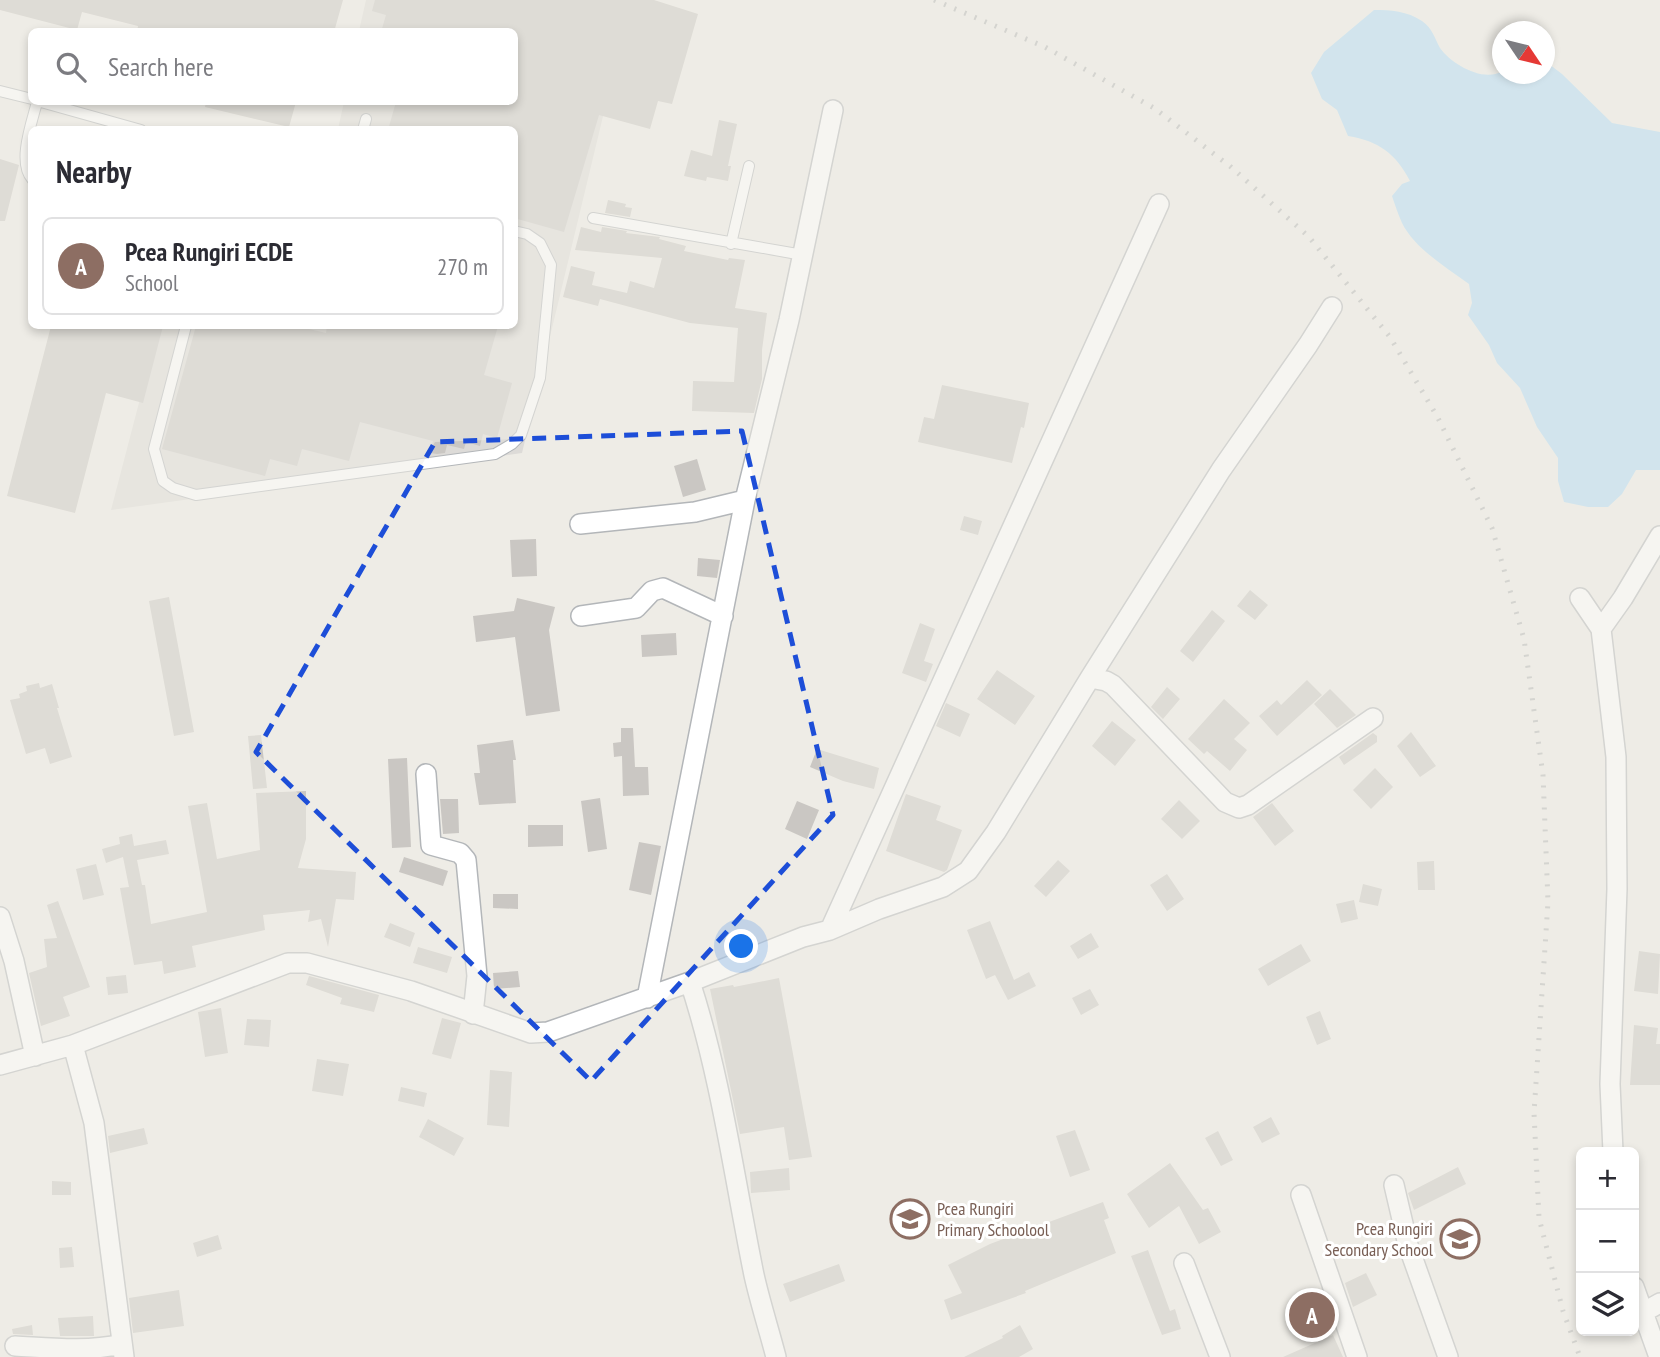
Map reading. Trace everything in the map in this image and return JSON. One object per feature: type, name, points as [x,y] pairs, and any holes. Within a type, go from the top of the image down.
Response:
[{"type":"street","points":[[648,998],[745,500],[789,320],[833,110]]},
{"type":"street","points":[[830,930],[1159,204]]},
{"type":"street","points":[[0,1065],[73,1045],[288,963],[307,962],[411,991],[531,1033],[548,1032],[648,998],[943,887],[968,871],[996,832],[1222,470],[1332,307]]},
{"type":"street","points":[[580,524],[695,512],[745,500]]},
{"type":"street","points":[[1601,629],[1660,536]]},
{"type":"street","points":[[581,616],[636,608],[658,588],[674,592],[723,616]]},
{"type":"street","points":[[1580,598],[1601,629],[1616,757],[1618,824],[1610,1084],[1613,1147]]},
{"type":"street","points":[[1090,678],[1113,685],[1225,802],[1239,808],[1248,806],[1373,718]]},
{"type":"street","points":[[426,774],[430,842],[436,848],[460,853],[466,860],[477,976],[473,1014]]},
{"type":"street","points":[[0,917],[14,961],[36,1056]]},
{"type":"street","points":[[690,982],[700,1013],[755,1278],[776,1357]]},
{"type":"street","points":[[15,1346],[123,1351],[94,1123],[73,1045]]},
{"type":"street","points":[[1394,1185],[1408,1245],[1448,1357]]},
{"type":"street","points":[[1301,1195],[1357,1357]]},
{"type":"street","points":[[1184,1263],[1220,1357]]},
{"type":"street","points":[[1639,1303],[1659,1357]]},
{"type":"street","points":[[1642,1313],[1660,1303]]},
{"type":"lane","points":[[0,91],[28,98]]},
{"type":"lane","points":[[32,126],[38,105]]},
{"type":"lane","points":[[50,105],[126,126]]},
{"type":"lane","points":[[28,140],[25,166],[28,172]]},
{"type":"lane","points":[[732,244],[749,166]]},
{"type":"lane","points":[[593,218],[732,244],[803,254]]},
{"type":"lane","points":[[185,329],[154,449],[163,481],[173,488],[196,495],[495,454],[521,435],[540,378],[551,265],[540,243],[527,234],[518,232]]},
{"type":"highlighted area","points":[[742,431],[833,815],[591,1081],[256,752],[435,442]]},
{"type":"shaded area","points":[[366,0],[631,0],[522,453],[111,510],[158,329],[518,329],[518,126],[339,126],[343,105],[518,105],[518,28],[360,28]]},
{"type":"water","points":[[1374,10],[1399,12],[1411,15],[1426,24],[1440,48],[1452,60],[1468,70],[1492,74],[1492,84],[1555,84],[1555,69],[1612,123],[1660,132],[1660,470],[1636,470],[1622,494],[1608,507],[1588,507],[1564,502],[1558,481],[1558,458],[1537,427],[1520,388],[1497,363],[1489,345],[1468,315],[1472,303],[1469,284],[1423,249],[1402,223],[1392,196],[1402,184],[1410,181],[1405,172],[1392,156],[1378,145],[1348,136],[1337,110],[1322,99],[1311,73],[1324,52]]},
{"type":"building","points":[[0,0],[343,0],[335,28],[138,28],[82,12],[78,28],[69,28],[0,10]]},
{"type":"building","points":[[375,0],[654,0],[698,14],[672,104],[658,101],[650,129],[599,115],[564,232],[518,219],[518,126],[389,126],[395,105],[518,105],[518,28],[382,28],[386,15],[372,11]]},
{"type":"building","points":[[205,105],[295,105],[289,126]]},
{"type":"building","points":[[719,120],[737,124],[728,166],[731,166],[728,181],[707,177],[706,181],[684,176],[691,150],[712,156]]},
{"type":"building","points":[[0,159],[19,165],[5,221],[0,221]]},
{"type":"building","points":[[608,200],[632,208],[630,217],[605,213]]},
{"type":"building","points":[[581,227],[601,232],[602,227],[660,237],[659,239],[686,246],[684,251],[728,260],[745,260],[735,308],[767,313],[762,350],[762,379],[754,413],[692,411],[693,381],[734,382],[738,328],[690,323],[600,299],[598,306],[563,297],[571,266],[595,272],[592,285],[627,293],[630,281],[654,288],[662,258],[575,250]]},
{"type":"building","points":[[50,329],[162,329],[143,403],[106,393],[75,513],[7,496]]},
{"type":"building","points":[[195,329],[309,329],[326,333],[327,329],[497,329],[484,375],[512,383],[497,438],[483,434],[480,446],[466,442],[464,449],[447,445],[445,453],[430,453],[433,441],[360,422],[349,461],[302,449],[297,466],[270,459],[265,476],[162,449]]},
{"type":"building","points":[[942,385],[1029,403],[1012,463],[918,442],[924,417],[934,419]]},
{"type":"building","points":[[697,459],[706,490],[683,497],[674,466]]},
{"type":"building","points":[[964,516],[982,521],[978,535],[960,530]]},
{"type":"building","points":[[536,539],[537,576],[512,577],[510,540]]},
{"type":"building","points":[[698,558],[720,560],[717,578],[697,576]]},
{"type":"building","points":[[1250,590],[1268,605],[1255,620],[1237,606]]},
{"type":"building","points":[[169,597],[194,732],[174,736],[149,601]]},
{"type":"building","points":[[517,598],[555,607],[549,630],[560,711],[526,716],[515,637],[476,642],[473,616],[514,611]]},
{"type":"building","points":[[1212,610],[1225,621],[1193,662],[1180,651]]},
{"type":"building","points":[[920,623],[935,629],[924,661],[933,664],[926,682],[902,673]]},
{"type":"building","points":[[676,633],[677,655],[642,657],[641,635]]},
{"type":"building","points":[[997,670],[1035,696],[1015,725],[977,699]]},
{"type":"building","points":[[1307,680],[1322,695],[1277,736],[1259,716],[1277,700],[1281,705]]},
{"type":"building","points":[[39,683],[40,688],[52,684],[72,757],[50,764],[45,748],[26,754],[10,700],[20,698],[19,694],[27,691],[26,686]]},
{"type":"building","points":[[1167,687],[1180,699],[1163,719],[1151,707]]},
{"type":"building","points":[[1330,689],[1356,715],[1337,728],[1314,704]]},
{"type":"building","points":[[1224,699],[1250,723],[1234,739],[1247,750],[1230,771],[1207,751],[1204,754],[1188,739]]},
{"type":"building","points":[[946,703],[970,714],[960,737],[936,726]]},
{"type":"building","points":[[1112,721],[1136,740],[1115,766],[1092,746]]},
{"type":"building","points":[[621,728],[633,728],[635,767],[648,767],[649,795],[623,796],[622,756],[614,757],[613,743],[621,742]]},
{"type":"building","points":[[1411,732],[1436,766],[1420,777],[1397,746]]},
{"type":"building","points":[[1373,733],[1377,736],[1377,742],[1344,765],[1339,757]]},
{"type":"building","points":[[261,735],[267,788],[253,789],[248,736]]},
{"type":"building","points":[[513,740],[516,803],[479,805],[474,773],[480,773],[477,745]]},
{"type":"building","points":[[817,749],[879,768],[874,789],[843,781],[810,767]]},
{"type":"building","points":[[407,758],[411,847],[392,848],[388,759]]},
{"type":"building","points":[[1375,768],[1393,787],[1371,809],[1353,790]]},
{"type":"building","points":[[306,791],[306,839],[298,868],[356,872],[354,900],[336,899],[328,947],[321,919],[308,922],[310,910],[263,915],[265,930],[192,946],[196,967],[164,974],[162,961],[134,965],[120,888],[129,887],[123,857],[106,863],[102,849],[120,844],[119,837],[132,834],[134,846],[166,840],[169,854],[137,860],[142,885],[145,885],[151,924],[207,912],[188,806],[207,803],[217,859],[260,850],[256,793]]},
{"type":"building","points":[[906,794],[941,806],[936,820],[962,830],[944,872],[886,851]]},
{"type":"building","points":[[600,798],[607,849],[588,852],[581,801]]},
{"type":"building","points":[[440,799],[458,799],[459,833],[443,834]]},
{"type":"building","points":[[1179,800],[1200,821],[1182,839],[1161,819]]},
{"type":"building","points":[[797,801],[819,810],[807,839],[785,829]]},
{"type":"building","points":[[1272,803],[1294,831],[1275,846],[1253,817]]},
{"type":"building","points":[[528,825],[563,825],[563,846],[528,847]]},
{"type":"building","points":[[639,842],[661,846],[651,895],[629,890]]},
{"type":"building","points":[[404,857],[448,871],[443,886],[399,872]]},
{"type":"building","points":[[1058,860],[1070,871],[1046,897],[1034,886]]},
{"type":"building","points":[[1434,861],[1435,890],[1418,890],[1417,862]]},
{"type":"building","points":[[96,864],[104,895],[83,900],[76,869]]},
{"type":"building","points":[[1167,874],[1184,899],[1167,911],[1150,885]]},
{"type":"building","points":[[1363,884],[1382,889],[1378,906],[1359,902]]},
{"type":"building","points":[[493,894],[518,894],[518,909],[493,908]]},
{"type":"building","points":[[1354,900],[1358,919],[1341,923],[1336,904]]},
{"type":"building","points":[[58,901],[90,987],[63,997],[70,1016],[41,1026],[29,973],[47,967],[44,939],[57,938],[47,905]]},
{"type":"building","points":[[990,921],[1014,980],[1029,972],[1036,986],[1008,1000],[995,975],[986,979],[967,930]]},
{"type":"building","points":[[390,923],[415,933],[410,947],[384,937]]},
{"type":"building","points":[[1091,933],[1099,947],[1078,959],[1070,946]]},
{"type":"building","points":[[1301,944],[1311,961],[1268,986],[1258,969]]},
{"type":"building","points":[[418,947],[452,957],[447,973],[413,963]]},
{"type":"building","points":[[1639,951],[1660,954],[1658,994],[1634,991]]},
{"type":"building","points":[[518,971],[520,987],[494,989],[493,973]]},
{"type":"building","points":[[126,975],[128,993],[108,995],[106,977]]},
{"type":"building","points":[[309,976],[379,995],[374,1012],[340,1004],[342,998],[306,985]]},
{"type":"building","points":[[779,978],[812,1157],[789,1160],[784,1127],[740,1134],[710,989]]},
{"type":"building","points":[[1090,989],[1099,1005],[1081,1015],[1072,998]]},
{"type":"building","points":[[221,1008],[228,1053],[205,1057],[198,1012]]},
{"type":"building","points":[[1320,1011],[1331,1039],[1317,1045],[1306,1017]]},
{"type":"building","points":[[442,1018],[461,1023],[451,1059],[432,1054]]},
{"type":"building","points":[[247,1019],[271,1020],[269,1047],[244,1045]]},
{"type":"building","points":[[1634,1025],[1658,1028],[1656,1044],[1660,1044],[1660,1085],[1630,1085]]},
{"type":"building","points":[[317,1059],[349,1064],[343,1096],[312,1091]]},
{"type":"building","points":[[490,1070],[512,1072],[509,1127],[487,1125]]},
{"type":"building","points":[[401,1087],[427,1093],[424,1107],[398,1101]]},
{"type":"building","points":[[1271,1117],[1280,1134],[1262,1143],[1253,1127]]},
{"type":"building","points":[[428,1119],[464,1138],[454,1156],[419,1137]]},
{"type":"building","points":[[144,1128],[148,1144],[110,1153],[108,1136]]},
{"type":"building","points":[[1075,1130],[1090,1170],[1070,1177],[1056,1136]]},
{"type":"building","points":[[1218,1131],[1233,1160],[1221,1166],[1205,1138]]},
{"type":"building","points":[[1170,1163],[1203,1210],[1208,1208],[1221,1232],[1199,1244],[1179,1206],[1149,1228],[1127,1194]]},
{"type":"building","points":[[1458,1167],[1466,1184],[1414,1210],[1408,1193]]},
{"type":"building","points":[[789,1168],[790,1190],[751,1193],[750,1172]]},
{"type":"building","points":[[52,1181],[71,1182],[71,1195],[52,1195]]},
{"type":"building","points":[[1103,1202],[1109,1218],[1104,1220],[1116,1253],[1025,1291],[1026,1293],[951,1320],[944,1300],[962,1293],[948,1265],[990,1244]]},
{"type":"building","points":[[218,1235],[222,1249],[197,1257],[193,1243]]},
{"type":"building","points":[[72,1247],[74,1267],[60,1268],[59,1248]]},
{"type":"building","points":[[1148,1250],[1170,1311],[1175,1309],[1181,1329],[1162,1335],[1131,1256]]},
{"type":"building","points":[[839,1264],[845,1281],[790,1302],[783,1284]]},
{"type":"building","points":[[1366,1273],[1377,1295],[1353,1307],[1345,1283]]},
{"type":"building","points":[[179,1290],[184,1326],[133,1333],[129,1298]]},
{"type":"building","points":[[93,1316],[94,1336],[60,1336],[58,1318]]},
{"type":"building","points":[[32,1325],[33,1335],[13,1334],[12,1329]]},
{"type":"building","points":[[1020,1325],[1033,1349],[1019,1357],[964,1357],[1003,1338],[1002,1336]]},
{"type":"building","points":[[1333,1335],[1343,1357],[1283,1357]]},
{"type":"railway","points":[[934,0],[1045,47],[1154,108],[1231,167],[1309,237],[1390,337],[1438,418],[1492,528],[1524,639],[1543,775],[1548,902],[1534,1113],[1539,1218],[1563,1311],[1580,1357]]},
{"type":"place","name":"Pcea Rungiri Primary Schoolool","points":[[910,1219]]},
{"type":"place","name":"Pcea Rungiri Secondary School","points":[[1460,1239]]},
{"type":"place","name":"Pcea Rungiri ECDE","points":[[1312,1315]]}]
